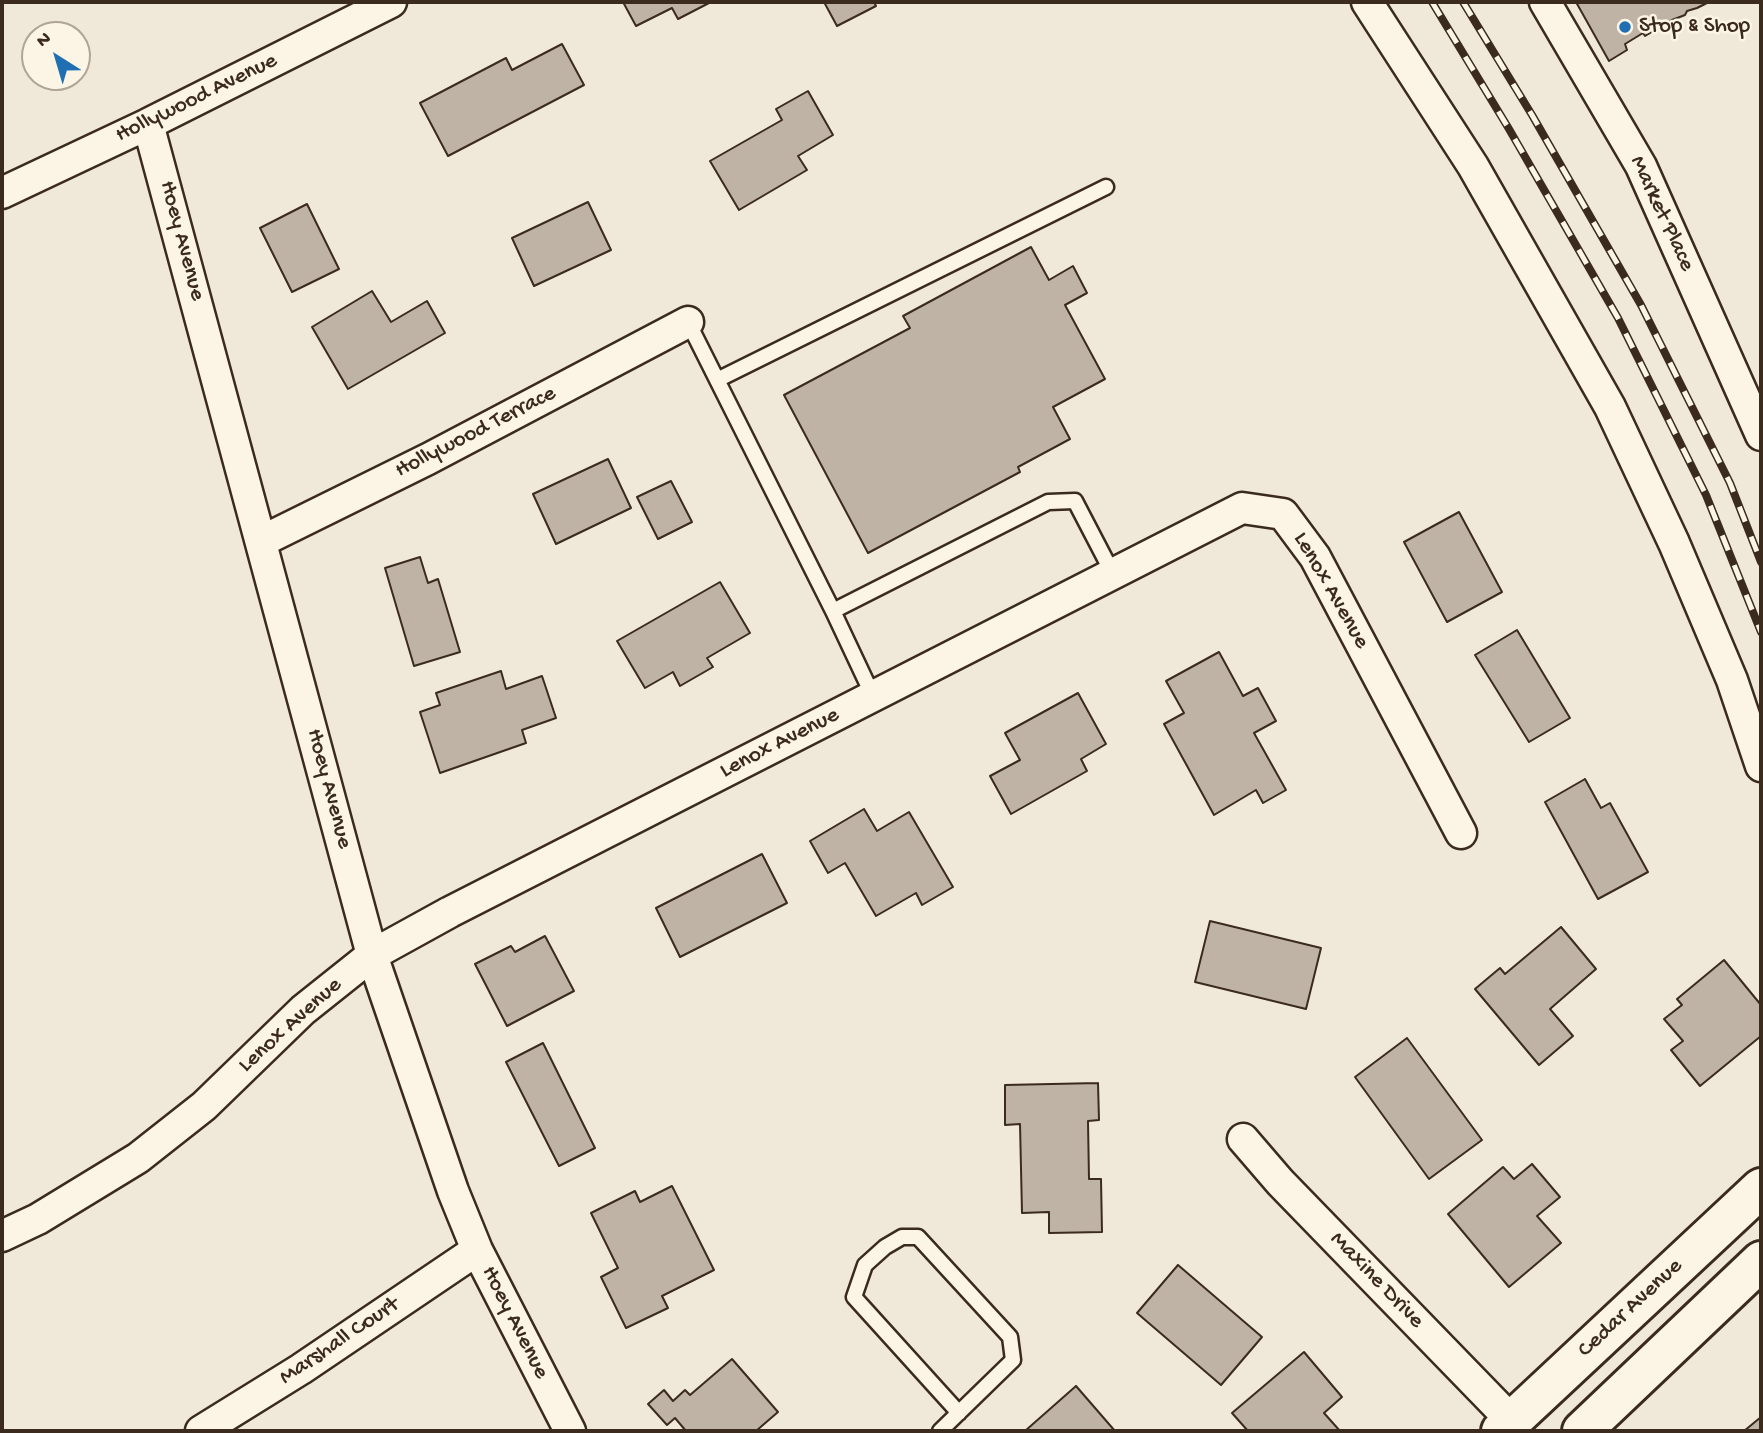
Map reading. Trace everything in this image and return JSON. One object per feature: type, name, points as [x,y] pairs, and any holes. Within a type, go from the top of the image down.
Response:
[{"type":"main road","name":"Cedar Avenue","points":[[1507,1426],[1761,1188]]},
{"type":"main road","points":[[1583,1431],[1761,1261]]},
{"type":"street","name":"Hollywood Avenue","points":[[2,192],[148,124],[391,2]]},
{"type":"street","points":[[1367,2],[1473,166],[1609,407],[1674,542],[1732,680],[1761,766]]},
{"type":"street","name":"Market Place","points":[[1545,2],[1641,166],[1761,435]]},
{"type":"street","name":"Hoey Avenue","points":[[148,124],[372,955],[453,1191],[477,1250],[570,1431]]},
{"type":"street","name":"Hollywood Terrace","points":[[262,541],[428,459],[688,322]]},
{"type":"street","name":"Lenox Avenue","points":[[2,1237],[38,1219],[138,1158],[205,1106],[303,1010],[372,955],[450,912],[1242,508],[1283,513],[1315,556],[1461,832]]},
{"type":"street","name":"Maxine Drive","points":[[1243,1139],[1507,1426]]},
{"type":"street","name":"Marshall Court","points":[[201,1431],[301,1369],[477,1250]]},
{"type":"lane","points":[[718,380],[1106,187]]},
{"type":"lane","points":[[688,322],[873,696]]},
{"type":"lane","points":[[833,611],[1048,502],[1075,501],[1114,574]]},
{"type":"lane","points":[[940,1431],[959,1413],[1013,1360],[1010,1337],[918,1237],[902,1237],[885,1247],[865,1265],[854,1297],[959,1413]]},
{"type":"building","points":[[623,2],[709,3],[678,19],[672,8],[636,26]]},
{"type":"building","points":[[824,2],[874,2],[876,6],[837,26]]},
{"type":"building","name":"Stop & Shop","points":[[1576,2],[1709,2],[1687,11],[1685,15],[1645,36],[1643,33],[1625,44],[1627,50],[1609,61]]},
{"type":"building","points":[[562,44],[584,85],[448,156],[420,103],[506,58],[512,70]]},
{"type":"building","points":[[808,91],[833,135],[798,156],[807,170],[739,210],[710,161],[782,120],[776,109]]},
{"type":"building","points":[[588,202],[611,250],[534,286],[512,238]]},
{"type":"building","points":[[307,204],[339,269],[292,292],[260,228]]},
{"type":"building","points":[[1031,247],[1049,280],[1073,266],[1087,293],[1065,305],[1105,379],[1053,407],[1070,439],[1018,467],[1020,472],[868,553],[784,395],[910,328],[903,316]]},
{"type":"building","points":[[372,291],[391,322],[427,301],[445,333],[348,389],[312,327]]},
{"type":"building","points":[[608,459],[631,508],[556,544],[533,494]]},
{"type":"building","points":[[671,481],[692,522],[658,539],[637,497]]},
{"type":"building","points":[[1459,512],[1502,592],[1447,622],[1404,542]]},
{"type":"building","points":[[420,557],[428,583],[438,579],[460,652],[414,666],[385,568]]},
{"type":"building","points":[[720,582],[750,633],[707,658],[713,667],[680,686],[673,672],[645,688],[617,641]]},
{"type":"building","points":[[1517,630],[1570,718],[1529,742],[1475,655]]},
{"type":"building","points":[[1219,652],[1243,696],[1258,688],[1276,721],[1254,733],[1286,790],[1263,803],[1256,790],[1214,815],[1164,724],[1184,713],[1166,681]]},
{"type":"building","points":[[501,671],[506,689],[542,676],[556,718],[522,730],[526,743],[440,773],[420,712],[440,705],[436,693]]},
{"type":"building","points":[[1078,693],[1106,744],[1081,759],[1087,771],[1011,814],[990,776],[1020,760],[1005,733]]},
{"type":"building","points":[[1585,779],[1601,808],[1610,803],[1648,872],[1598,899],[1545,802]]},
{"type":"building","points":[[864,809],[877,831],[909,812],[953,887],[922,905],[916,893],[876,916],[845,863],[828,873],[810,841]]},
{"type":"building","points":[[762,854],[787,903],[680,957],[656,908]]},
{"type":"building","points":[[1210,921],[1321,948],[1306,1009],[1195,982]]},
{"type":"building","points":[[1561,927],[1596,969],[1550,1009],[1573,1036],[1539,1065],[1475,989],[1500,968],[1505,974]]},
{"type":"building","points":[[545,936],[574,991],[507,1026],[475,964],[511,946],[515,952]]},
{"type":"building","points":[[1724,960],[1761,1005],[1761,1036],[1700,1086],[1671,1050],[1683,1041],[1664,1019],[1682,1005],[1677,999]]},
{"type":"building","points":[[1407,1038],[1482,1140],[1429,1179],[1355,1077]]},
{"type":"building","points":[[543,1043],[595,1148],[559,1166],[506,1062]]},
{"type":"building","points":[[1098,1083],[1099,1120],[1088,1121],[1089,1179],[1101,1179],[1102,1232],[1049,1233],[1049,1212],[1022,1213],[1020,1124],[1005,1125],[1005,1085]]},
{"type":"building","points":[[1532,1164],[1560,1197],[1537,1216],[1561,1243],[1509,1287],[1448,1214],[1503,1167],[1514,1179]]},
{"type":"building","points":[[672,1186],[714,1270],[662,1296],[668,1308],[626,1328],[601,1277],[618,1268],[591,1213],[635,1191],[640,1202]]},
{"type":"building","points":[[1178,1265],[1262,1337],[1221,1385],[1137,1313]]},
{"type":"building","points":[[1304,1352],[1342,1397],[1324,1413],[1340,1431],[1248,1431],[1232,1413]]},
{"type":"building","points":[[732,1359],[778,1412],[756,1431],[686,1431],[675,1418],[667,1425],[648,1404],[664,1390],[673,1401],[685,1390],[690,1395]]},
{"type":"building","points":[[1076,1386],[1115,1431],[1025,1431]]},
{"type":"building","points":[[1761,1417],[1761,1431],[1744,1431]]},
{"type":"railway","points":[[1432,2],[1618,318],[1706,495],[1761,632]]},
{"type":"railway","points":[[1463,2],[1532,115],[1641,305],[1730,483],[1761,562]]},
{"type":"place","name":"Stop & Shop","points":[[1625,27]]}]
